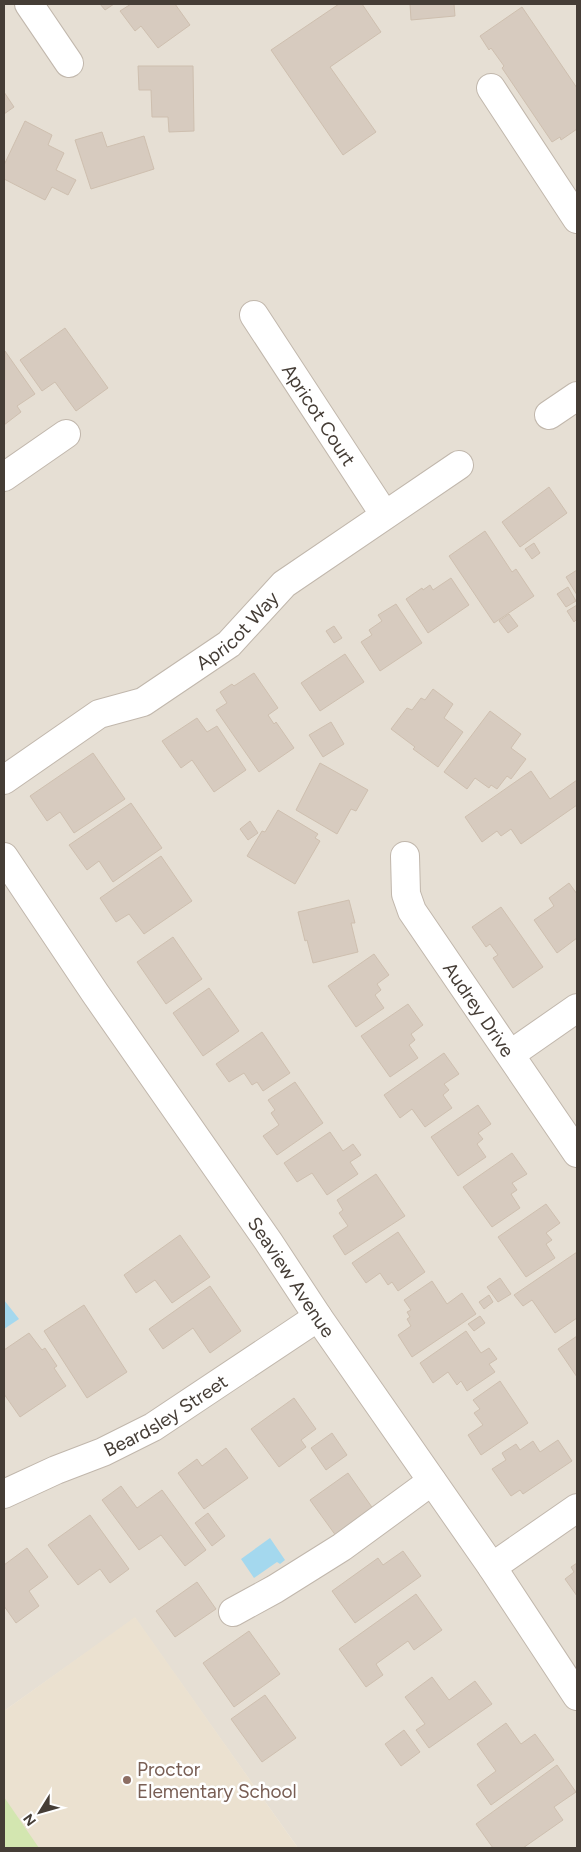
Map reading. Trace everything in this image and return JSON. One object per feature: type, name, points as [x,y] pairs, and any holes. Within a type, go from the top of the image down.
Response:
[{"type":"street","points":[[29,4],[69,63]]},
{"type":"street","points":[[490,88],[577,220]]},
{"type":"street","name":"Apricot Court","points":[[254,315],[384,514]]},
{"type":"street","points":[[548,415],[577,396]]},
{"type":"street","points":[[4,477],[66,434]]},
{"type":"street","name":"Apricot Way","points":[[4,780],[99,714],[143,702],[228,644],[284,584],[384,514],[459,465]]},
{"type":"street","name":"Audrey Drive","points":[[405,856],[406,894],[412,911],[577,1153]]},
{"type":"street","name":"Seaview Avenue","points":[[4,857],[101,1001],[268,1241],[318,1317],[492,1567],[577,1696]]},
{"type":"street","points":[[511,1054],[577,1008]]},
{"type":"street","name":"Beardsley Street","points":[[4,1494],[56,1470],[103,1452],[153,1427],[318,1317]]},
{"type":"street","points":[[233,1612],[342,1547],[432,1481]]},
{"type":"street","points":[[492,1567],[577,1508]]},
{"type":"shaded area","points":[[4,4],[577,4],[577,1848],[298,1848],[135,1618],[4,1711]]},
{"type":"shaded area","name":"Proctor Elementary School","points":[[135,1617],[298,1848],[4,1848],[4,1711]]},
{"type":"green space","points":[[4,1797],[39,1848],[4,1848]]},
{"type":"water","points":[[4,1300],[19,1319],[4,1329]]},
{"type":"water","points":[[270,1538],[285,1560],[280,1564],[277,1562],[254,1578],[241,1559]]},
{"type":"building","points":[[100,4],[114,4],[105,10]]},
{"type":"building","points":[[131,4],[175,4],[190,25],[158,48],[141,26],[135,31],[120,11]]},
{"type":"building","points":[[339,4],[362,4],[381,32],[330,67],[376,132],[343,155],[271,50]]},
{"type":"building","points":[[410,4],[454,4],[455,16],[411,20]]},
{"type":"building","points":[[522,7],[577,88],[577,129],[561,140],[560,137],[552,142],[502,68],[504,66],[491,48],[489,50],[480,36]]},
{"type":"building","points":[[138,66],[193,66],[194,131],[169,132],[168,117],[152,117],[151,90],[139,90]]},
{"type":"building","points":[[4,92],[14,107],[4,114]]},
{"type":"building","points":[[25,121],[52,135],[48,145],[64,153],[56,170],[76,180],[68,195],[52,187],[45,200],[4,179],[4,165]]},
{"type":"building","points":[[102,132],[107,147],[144,136],[154,169],[91,189],[75,140]]},
{"type":"building","points":[[65,328],[108,388],[76,411],[55,382],[42,391],[20,360]]},
{"type":"building","points":[[5,351],[35,394],[17,406],[21,412],[4,425]]},
{"type":"building","points":[[549,487],[567,513],[520,547],[502,522]]},
{"type":"building","points":[[485,531],[512,572],[516,569],[534,596],[494,623],[449,556]]},
{"type":"building","points":[[534,543],[540,553],[532,559],[525,549]]},
{"type":"building","points":[[577,570],[577,595],[566,577]]},
{"type":"building","points":[[451,578],[469,605],[428,633],[406,599],[430,585],[433,590]]},
{"type":"building","points":[[568,587],[576,601],[566,607],[557,594]]},
{"type":"building","points":[[396,604],[422,643],[380,671],[361,642],[372,635],[369,630],[382,621],[378,615]]},
{"type":"building","points":[[577,605],[577,619],[574,622],[567,611]]},
{"type":"building","points":[[509,614],[518,626],[508,633],[499,621]]},
{"type":"building","points":[[334,626],[342,638],[334,643],[326,631]]},
{"type":"building","points":[[345,654],[364,682],[320,711],[301,683]]},
{"type":"building","points":[[254,673],[278,708],[268,715],[274,724],[276,722],[294,748],[259,772],[216,710],[227,703],[220,692],[232,684],[234,686]]},
{"type":"building","points":[[433,689],[453,704],[444,718],[463,732],[438,767],[413,749],[415,747],[391,729],[407,708],[412,710],[421,698],[425,700]]},
{"type":"building","points":[[490,711],[521,734],[511,748],[526,759],[511,779],[507,776],[497,789],[491,785],[489,788],[475,778],[467,789],[444,772]]},
{"type":"building","points":[[197,718],[207,732],[217,726],[246,770],[214,792],[192,760],[181,768],[162,741]]},
{"type":"building","points":[[331,722],[344,744],[323,757],[309,735]]},
{"type":"building","points":[[93,753],[125,799],[74,833],[60,812],[47,821],[30,796]]},
{"type":"building","points":[[320,763],[368,790],[356,811],[351,809],[337,834],[296,810]]},
{"type":"building","points":[[531,771],[550,799],[577,780],[577,805],[521,844],[511,829],[501,836],[497,831],[482,842],[465,817]]},
{"type":"building","points":[[131,803],[162,848],[113,882],[99,861],[87,870],[69,845]]},
{"type":"building","points":[[278,810],[318,834],[315,838],[320,841],[295,884],[247,856],[262,831],[265,832]]},
{"type":"building","points":[[250,821],[258,833],[248,840],[240,829]]},
{"type":"building","points":[[161,856],[192,901],[144,934],[129,914],[116,922],[100,898]]},
{"type":"building","points":[[569,883],[577,894],[577,938],[557,953],[534,920],[554,906],[549,898]]},
{"type":"building","points":[[349,900],[355,923],[351,923],[358,952],[313,963],[298,912]]},
{"type":"building","points":[[501,907],[543,967],[513,988],[493,958],[498,955],[490,944],[486,947],[472,927]]},
{"type":"building","points":[[173,937],[202,979],[166,1004],[137,962]]},
{"type":"building","points":[[374,954],[389,975],[377,984],[381,990],[375,995],[384,1008],[356,1027],[328,986]]},
{"type":"building","points":[[209,988],[239,1031],[203,1056],[173,1013]]},
{"type":"building","points":[[408,1004],[423,1025],[411,1034],[415,1040],[409,1045],[418,1058],[390,1077],[361,1036]]},
{"type":"building","points":[[262,1032],[290,1073],[263,1091],[257,1082],[252,1085],[244,1073],[229,1082],[216,1064]]},
{"type":"building","points":[[444,1053],[459,1074],[444,1084],[449,1090],[443,1095],[452,1108],[425,1127],[412,1109],[400,1118],[384,1095]]},
{"type":"building","points":[[295,1082],[323,1123],[277,1155],[263,1136],[279,1125],[271,1113],[275,1110],[268,1100]]},
{"type":"building","points":[[478,1105],[491,1124],[478,1133],[483,1139],[477,1144],[486,1157],[458,1176],[431,1137]]},
{"type":"building","points":[[330,1132],[343,1151],[353,1144],[361,1155],[350,1162],[358,1174],[327,1195],[312,1173],[297,1182],[284,1163]]},
{"type":"building","points":[[512,1153],[527,1174],[512,1183],[517,1190],[511,1194],[520,1208],[492,1227],[463,1187]]},
{"type":"building","points":[[376,1174],[405,1216],[345,1255],[333,1236],[348,1226],[339,1213],[343,1210],[337,1200]]},
{"type":"building","points":[[546,1204],[560,1223],[546,1233],[552,1240],[546,1244],[555,1258],[526,1277],[498,1237]]},
{"type":"building","points":[[398,1232],[425,1272],[398,1291],[392,1282],[388,1285],[380,1273],[366,1283],[352,1263]]},
{"type":"building","points":[[180,1235],[210,1277],[172,1303],[155,1280],[136,1293],[124,1275]]},
{"type":"building","points":[[577,1252],[577,1318],[555,1333],[532,1300],[523,1306],[514,1295]]},
{"type":"building","points":[[500,1278],[511,1294],[498,1302],[487,1287]]},
{"type":"building","points":[[432,1281],[447,1304],[462,1293],[476,1314],[412,1357],[398,1335],[411,1326],[407,1319],[410,1317],[407,1312],[411,1310],[404,1300]]},
{"type":"building","points":[[210,1286],[241,1331],[210,1353],[193,1328],[163,1349],[149,1329]]},
{"type":"building","points":[[489,1295],[493,1302],[484,1309],[479,1302]]},
{"type":"building","points":[[84,1305],[127,1372],[87,1398],[44,1331]]},
{"type":"building","points":[[480,1316],[485,1323],[474,1331],[468,1324]]},
{"type":"building","points":[[466,1331],[481,1353],[489,1348],[497,1359],[489,1364],[495,1372],[467,1391],[461,1381],[457,1385],[448,1372],[433,1383],[420,1363]]},
{"type":"building","points":[[29,1333],[42,1350],[45,1348],[57,1366],[54,1368],[66,1386],[20,1417],[4,1394],[4,1350]]},
{"type":"building","points":[[577,1336],[577,1377],[558,1349]]},
{"type":"building","points":[[500,1381],[528,1423],[481,1455],[468,1435],[483,1425],[474,1413],[480,1409],[473,1400]]},
{"type":"building","points":[[294,1398],[316,1429],[301,1440],[306,1447],[279,1467],[251,1429]]},
{"type":"building","points":[[332,1433],[347,1455],[326,1470],[311,1448]]},
{"type":"building","points":[[558,1440],[572,1461],[523,1494],[520,1490],[511,1496],[492,1469],[506,1460],[502,1453],[516,1444],[520,1450],[533,1441],[540,1452]]},
{"type":"building","points":[[226,1448],[248,1478],[204,1509],[178,1473],[197,1459],[202,1466]]},
{"type":"building","points":[[348,1473],[376,1513],[339,1540],[310,1500]]},
{"type":"building","points":[[121,1486],[137,1508],[162,1490],[206,1550],[185,1566],[161,1535],[139,1550],[102,1500]]},
{"type":"building","points":[[208,1513],[225,1536],[212,1546],[195,1523]]},
{"type":"building","points":[[90,1515],[129,1569],[110,1583],[100,1569],[78,1585],[48,1545]]},
{"type":"building","points":[[27,1548],[48,1577],[29,1591],[39,1606],[16,1623],[4,1606],[4,1565]]},
{"type":"building","points":[[403,1551],[421,1576],[355,1623],[332,1591],[378,1558],[383,1565]]},
{"type":"building","points":[[577,1563],[577,1596],[565,1579],[574,1572],[571,1567]]},
{"type":"building","points":[[197,1582],[216,1609],[175,1637],[156,1611]]},
{"type":"building","points":[[416,1594],[442,1630],[414,1650],[408,1641],[376,1664],[383,1675],[366,1687],[339,1649]]},
{"type":"building","points":[[249,1631],[280,1674],[234,1707],[203,1663]]},
{"type":"building","points":[[432,1677],[449,1700],[475,1681],[492,1704],[429,1748],[416,1730],[425,1724],[405,1697]]},
{"type":"building","points":[[265,1695],[296,1738],[262,1762],[231,1719]]},
{"type":"building","points":[[506,1723],[521,1744],[535,1734],[554,1760],[491,1805],[477,1785],[496,1771],[477,1744]]},
{"type":"building","points":[[404,1730],[420,1752],[401,1766],[385,1744]]},
{"type":"building","points":[[557,1765],[576,1792],[554,1807],[563,1820],[523,1848],[493,1848],[476,1824]]},
{"type":"place","name":"Proctor Elementary School","points":[[127,1780]]}]
